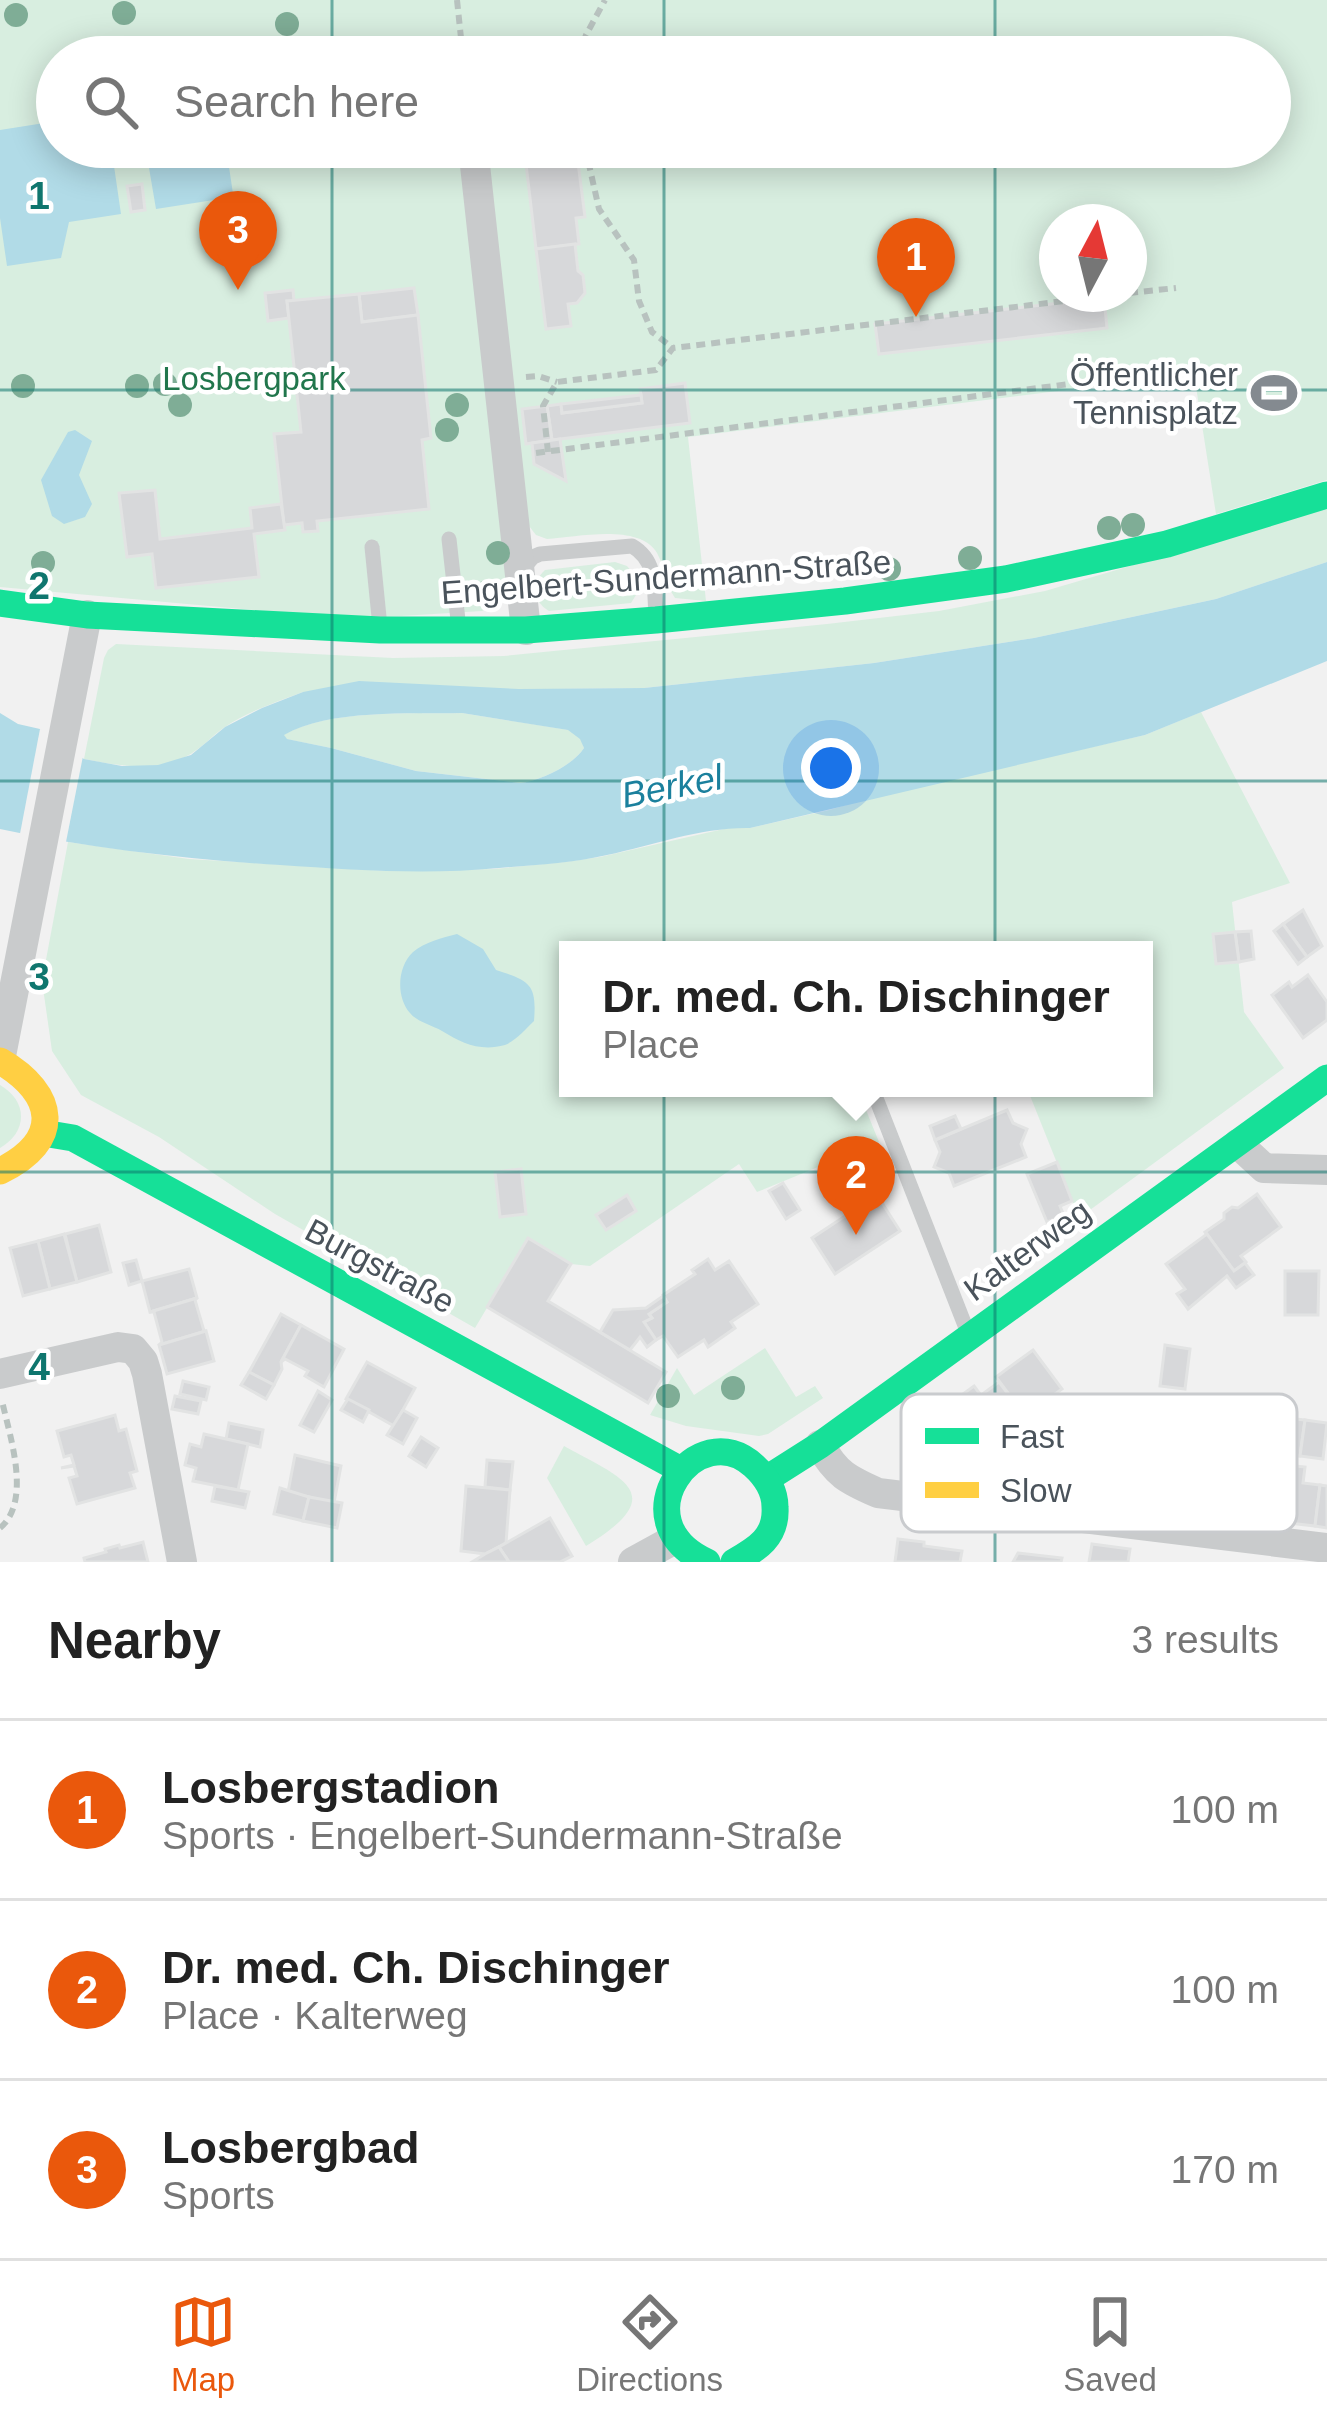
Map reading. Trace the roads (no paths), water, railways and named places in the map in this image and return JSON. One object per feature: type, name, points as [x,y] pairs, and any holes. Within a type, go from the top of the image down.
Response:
[{"type":"street","points":[[474,168],[526,630]]},
{"type":"street","name":"Engelbert-Sundermann-Straße","points":[[0,603],[87,615],[380,630],[526,630],[656,620],[904,595],[1006,579],[1167,544],[1327,495]]},
{"type":"street","points":[[0,1172],[33,1151],[43,1133],[45,1110],[37,1088],[22,1070],[0,1061],[87,615]]},
{"type":"street","name":"Kalterweg","points":[[769,1478],[1327,1078]]},
{"type":"street","name":"Burgstraße","points":[[43,1133],[73,1138],[681,1470]]},
{"type":"street","points":[[1238,1144],[1264,1168],[1327,1170]]},
{"type":"street","points":[[0,1374],[118,1347],[133,1348],[147,1374],[182,1562]]},
{"type":"street","points":[[820,1445],[831,1465],[848,1480],[901,1495]]},
{"type":"street","points":[[707,1562],[675,1539],[666,1503],[681,1470],[719,1452],[759,1467],[777,1500],[771,1548],[734,1562]]},
{"type":"street","points":[[1199,1532],[1327,1548]]},
{"type":"street","points":[[633,1562],[675,1539]]},
{"type":"lane","points":[[449,539],[459,632]]},
{"type":"lane","points":[[521,572],[532,556],[540,554],[632,546],[649,561],[656,620]]},
{"type":"lane","points":[[372,547],[380,630]]},
{"type":"lane","points":[[876,1097],[969,1336]]},
{"type":"water","points":[[36,124],[36,168],[114,168],[121,214],[69,222],[61,258],[7,266],[0,218],[0,130]]},
{"type":"water","points":[[149,168],[229,168],[235,207],[223,209],[220,199],[156,209]]},
{"type":"water","points":[[75,430],[92,441],[79,475],[92,504],[85,517],[64,524],[52,516],[41,480],[68,432]]},
{"type":"water","name":"Berkel","points":[[1327,562],[1327,661],[1145,735],[750,828],[696,833],[594,858],[472,870],[362,870],[175,856],[0,829],[0,713],[40,729],[84,759],[122,766],[158,765],[191,755],[225,727],[262,708],[303,692],[359,681],[519,689],[644,688],[874,663],[1034,638],[1216,599]],"holes":[[[462,713],[568,730],[580,739],[584,748],[579,754],[556,771],[520,783],[416,771],[284,735],[323,721],[395,714]]]},
{"type":"water","points":[[457,934],[483,949],[496,970],[524,981],[532,992],[534,1021],[505,1045],[464,1043],[417,1019],[405,1006],[400,982],[408,958],[423,946]]},
{"type":"place","name":"Losbergbad","points":[[238,290]]},
{"type":"place","name":"Losbergstadion","points":[[916,317]]},
{"type":"place","name":"Öffentlicher Tennisplatz","points":[[1274,393]]},
{"type":"place","name":"Dr. med. Ch. Dischinger","points":[[856,1235]]},
{"type":"park label","name":"Losbergpark","points":[[254,378]]}]
